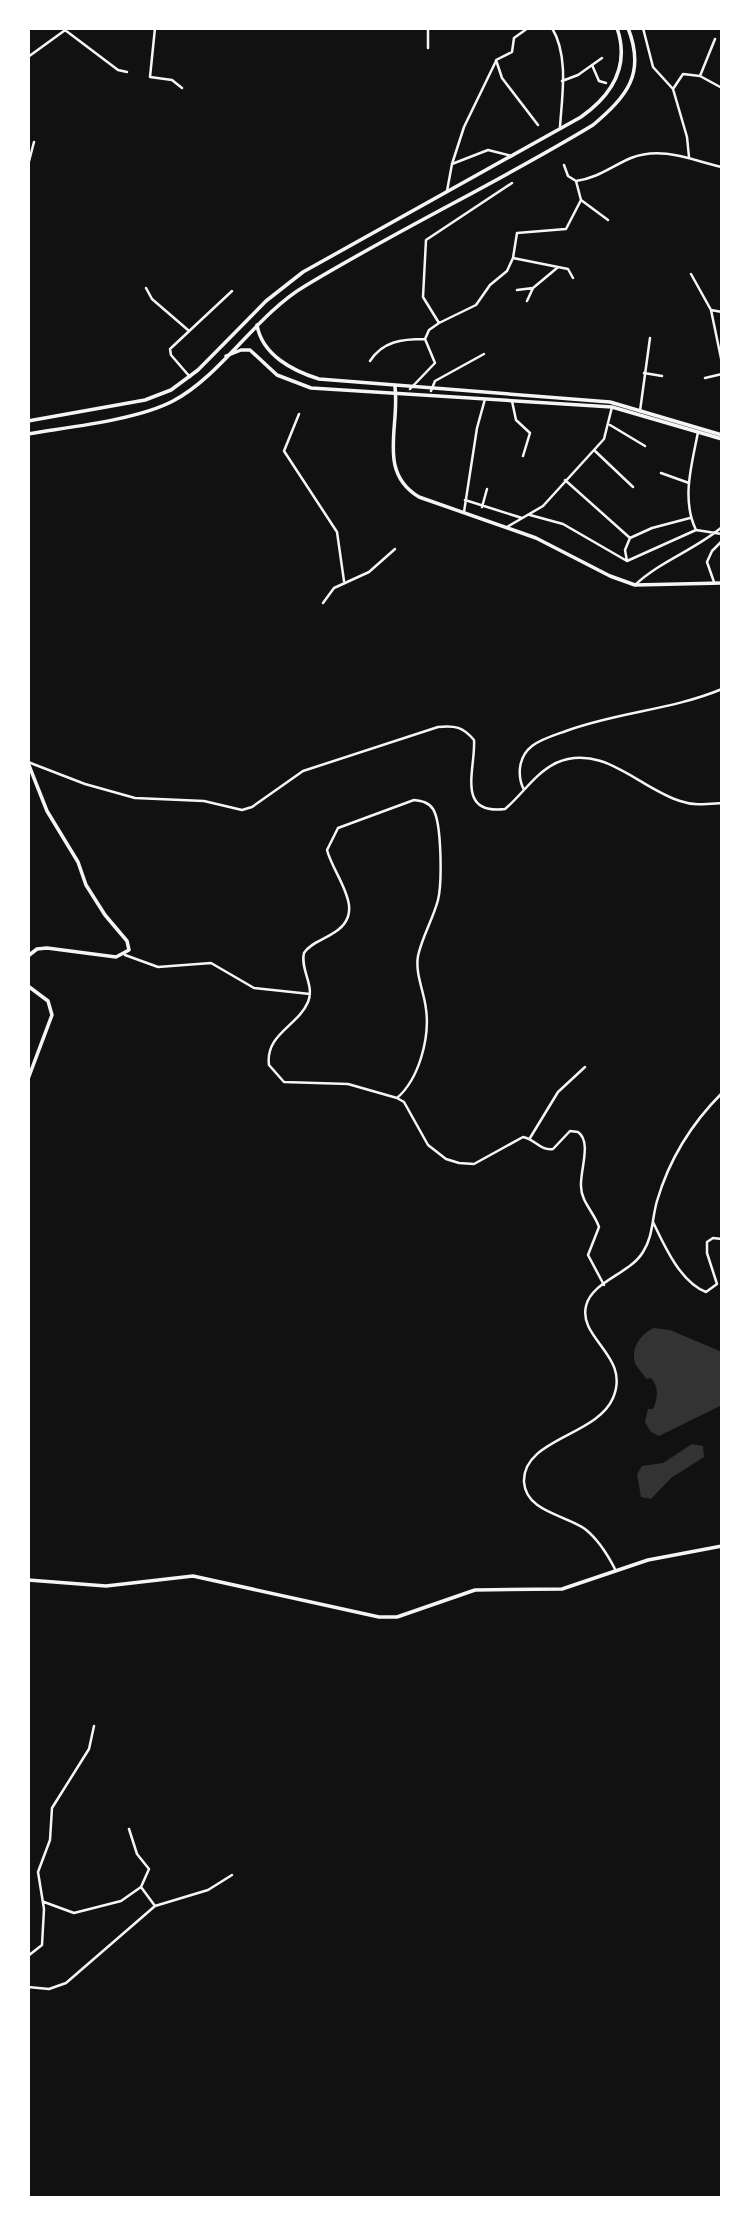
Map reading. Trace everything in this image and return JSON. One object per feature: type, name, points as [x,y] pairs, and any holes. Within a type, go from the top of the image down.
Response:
[{"type":"main road","points":[[28,421],[145,400],[171,390],[190,377],[267,301],[322,260],[560,131],[592,109],[611,90],[617,78],[622,51],[617,28]]},
{"type":"main road","points":[[28,434],[134,413],[172,402],[220,361],[273,309],[364,250],[593,125],[621,100],[630,85],[635,47],[628,28]]},
{"type":"main road","points":[[267,301],[274,300],[273,309]]},
{"type":"main road","points":[[257,326],[269,351],[287,366],[306,376],[395,390],[431,391],[485,399],[610,402],[721,437]]},
{"type":"main road","points":[[224,357],[240,350],[250,350],[277,375],[311,388],[395,390],[570,401],[612,407],[721,437]]},
{"type":"main road","points":[[213,355],[220,361]]},
{"type":"main road","points":[[395,390],[392,459],[396,474],[405,488],[419,497],[507,527],[635,585],[656,587],[722,583]]},
{"type":"main road","points":[[28,762],[47,811],[78,862],[86,885],[105,915],[127,941],[129,950],[125,955],[107,957],[47,948],[37,949],[28,956]]},
{"type":"main road","points":[[28,986],[48,1001],[52,1015],[28,1079]]},
{"type":"main road","points":[[28,1580],[106,1586],[193,1576],[379,1618],[397,1616],[475,1590],[562,1589],[677,1553],[722,1546]]},
{"type":"street","points":[[155,28],[150,77],[172,80],[182,88]]},
{"type":"street","points":[[428,28],[428,48]]},
{"type":"street","points":[[447,191],[464,127],[496,60],[512,52],[514,38],[528,28]]},
{"type":"street","points":[[552,28],[559,42],[562,80],[560,131]]},
{"type":"street","points":[[643,28],[653,67],[673,89],[687,138],[689,158]]},
{"type":"street","points":[[28,57],[67,29],[118,70],[127,72]]},
{"type":"street","points":[[700,76],[715,39]]},
{"type":"street","points":[[562,80],[578,75],[602,58]]},
{"type":"street","points":[[496,60],[502,78],[538,125]]},
{"type":"street","points":[[592,65],[599,81],[606,83]]},
{"type":"street","points":[[673,89],[683,74],[700,76],[722,88]]},
{"type":"street","points":[[28,165],[34,142]]},
{"type":"street","points":[[452,164],[488,150],[512,156]]},
{"type":"street","points":[[576,181],[599,176],[645,154],[666,152],[722,167]]},
{"type":"street","points":[[564,165],[568,176],[576,181],[581,200],[608,220]]},
{"type":"street","points":[[439,323],[423,297],[426,240],[512,184]]},
{"type":"street","points":[[410,389],[435,363],[425,339],[429,330],[476,305],[490,285],[507,271],[513,258],[517,233],[566,229],[581,200]]},
{"type":"street","points":[[513,258],[572,270],[573,278]]},
{"type":"street","points":[[527,302],[533,288],[556,268]]},
{"type":"street","points":[[691,274],[711,310],[722,363]]},
{"type":"street","points":[[146,288],[152,299],[188,330]]},
{"type":"street","points":[[517,290],[533,288]]},
{"type":"street","points":[[190,377],[171,355],[170,349],[232,291]]},
{"type":"street","points":[[711,310],[722,312]]},
{"type":"street","points":[[640,411],[643,373],[650,338]]},
{"type":"street","points":[[370,361],[377,350],[393,342],[425,339]]},
{"type":"street","points":[[431,391],[435,382],[484,354]]},
{"type":"street","points":[[643,373],[662,376]]},
{"type":"street","points":[[705,379],[722,374]]},
{"type":"street","points":[[464,513],[485,399]]},
{"type":"street","points":[[512,401],[516,420],[530,433],[523,456]]},
{"type":"street","points":[[507,527],[543,506],[604,439],[610,425],[612,407]]},
{"type":"street","points":[[299,414],[284,451],[337,532],[344,582]]},
{"type":"street","points":[[610,425],[645,446]]},
{"type":"street","points":[[696,530],[688,503],[698,432]]},
{"type":"street","points":[[594,450],[633,487]]},
{"type":"street","points":[[661,473],[689,483]]},
{"type":"street","points":[[565,480],[630,538]]},
{"type":"street","points":[[482,507],[487,489]]},
{"type":"street","points":[[465,500],[523,519]]},
{"type":"street","points":[[530,515],[563,523],[627,561]]},
{"type":"street","points":[[627,561],[625,550],[630,538],[662,525],[691,518]]},
{"type":"street","points":[[635,585],[652,570],[722,527]]},
{"type":"street","points":[[627,561],[696,530],[722,534]]},
{"type":"street","points":[[714,582],[707,562],[712,551],[722,541]]},
{"type":"street","points":[[323,603],[344,582],[369,572],[395,549]]},
{"type":"street","points":[[524,790],[519,771],[524,755],[532,746],[601,719],[700,698],[722,689]]},
{"type":"street","points":[[28,762],[85,785],[135,798],[204,801],[236,810],[253,807],[303,771],[439,727],[453,726],[464,729],[474,740],[470,787],[480,805],[495,810],[505,809],[555,763],[583,757],[609,764],[677,800],[702,805],[722,803]]},
{"type":"street","points":[[397,1098],[415,1076],[424,1037],[426,1009],[417,962],[439,895],[435,814],[424,802],[404,803],[338,828],[331,836],[327,849],[330,863],[346,892],[350,916],[346,924],[304,953],[310,995],[307,1004],[270,1048],[269,1065],[284,1082],[348,1084],[397,1098],[404,1102],[428,1145],[446,1159],[459,1163],[474,1164],[523,1137],[530,1138],[548,1150],[556,1147],[570,1131],[583,1135],[582,1197],[599,1227],[589,1255],[604,1284]]},
{"type":"street","points":[[125,955],[159,967],[211,963],[254,988],[310,995]]},
{"type":"street","points":[[530,1138],[558,1093],[585,1067]]},
{"type":"street","points":[[616,1572],[596,1539],[583,1528],[535,1503],[527,1493],[524,1482],[529,1462],[536,1454],[601,1416],[613,1399],[617,1379],[615,1369],[608,1354],[587,1325],[585,1316],[592,1294],[641,1256],[661,1188],[689,1131],[722,1093]]},
{"type":"street","points":[[653,1222],[672,1259],[698,1289],[706,1292],[717,1284],[707,1253],[707,1242],[713,1238],[722,1239]]},
{"type":"street","points":[[28,1956],[41,1948],[44,1902],[38,1872],[50,1840],[53,1802],[89,1749],[94,1726]]},
{"type":"street","points":[[44,1902],[74,1913],[121,1901],[141,1887],[149,1869],[137,1854],[129,1829]]},
{"type":"street","points":[[28,1987],[49,1989],[73,1978],[155,1906],[208,1890],[232,1875]]},
{"type":"street","points":[[141,1887],[155,1906]]},
{"type":"shaded area","points":[[654,1328],[670,1330],[722,1352],[722,1405],[659,1436],[651,1432],[645,1422],[648,1409],[653,1409],[656,1401],[655,1385],[651,1378],[646,1379],[634,1359],[638,1343]]},
{"type":"shaded area","points":[[692,1444],[703,1446],[704,1457],[671,1478],[651,1499],[641,1497],[637,1474],[642,1466],[663,1463]]}]
